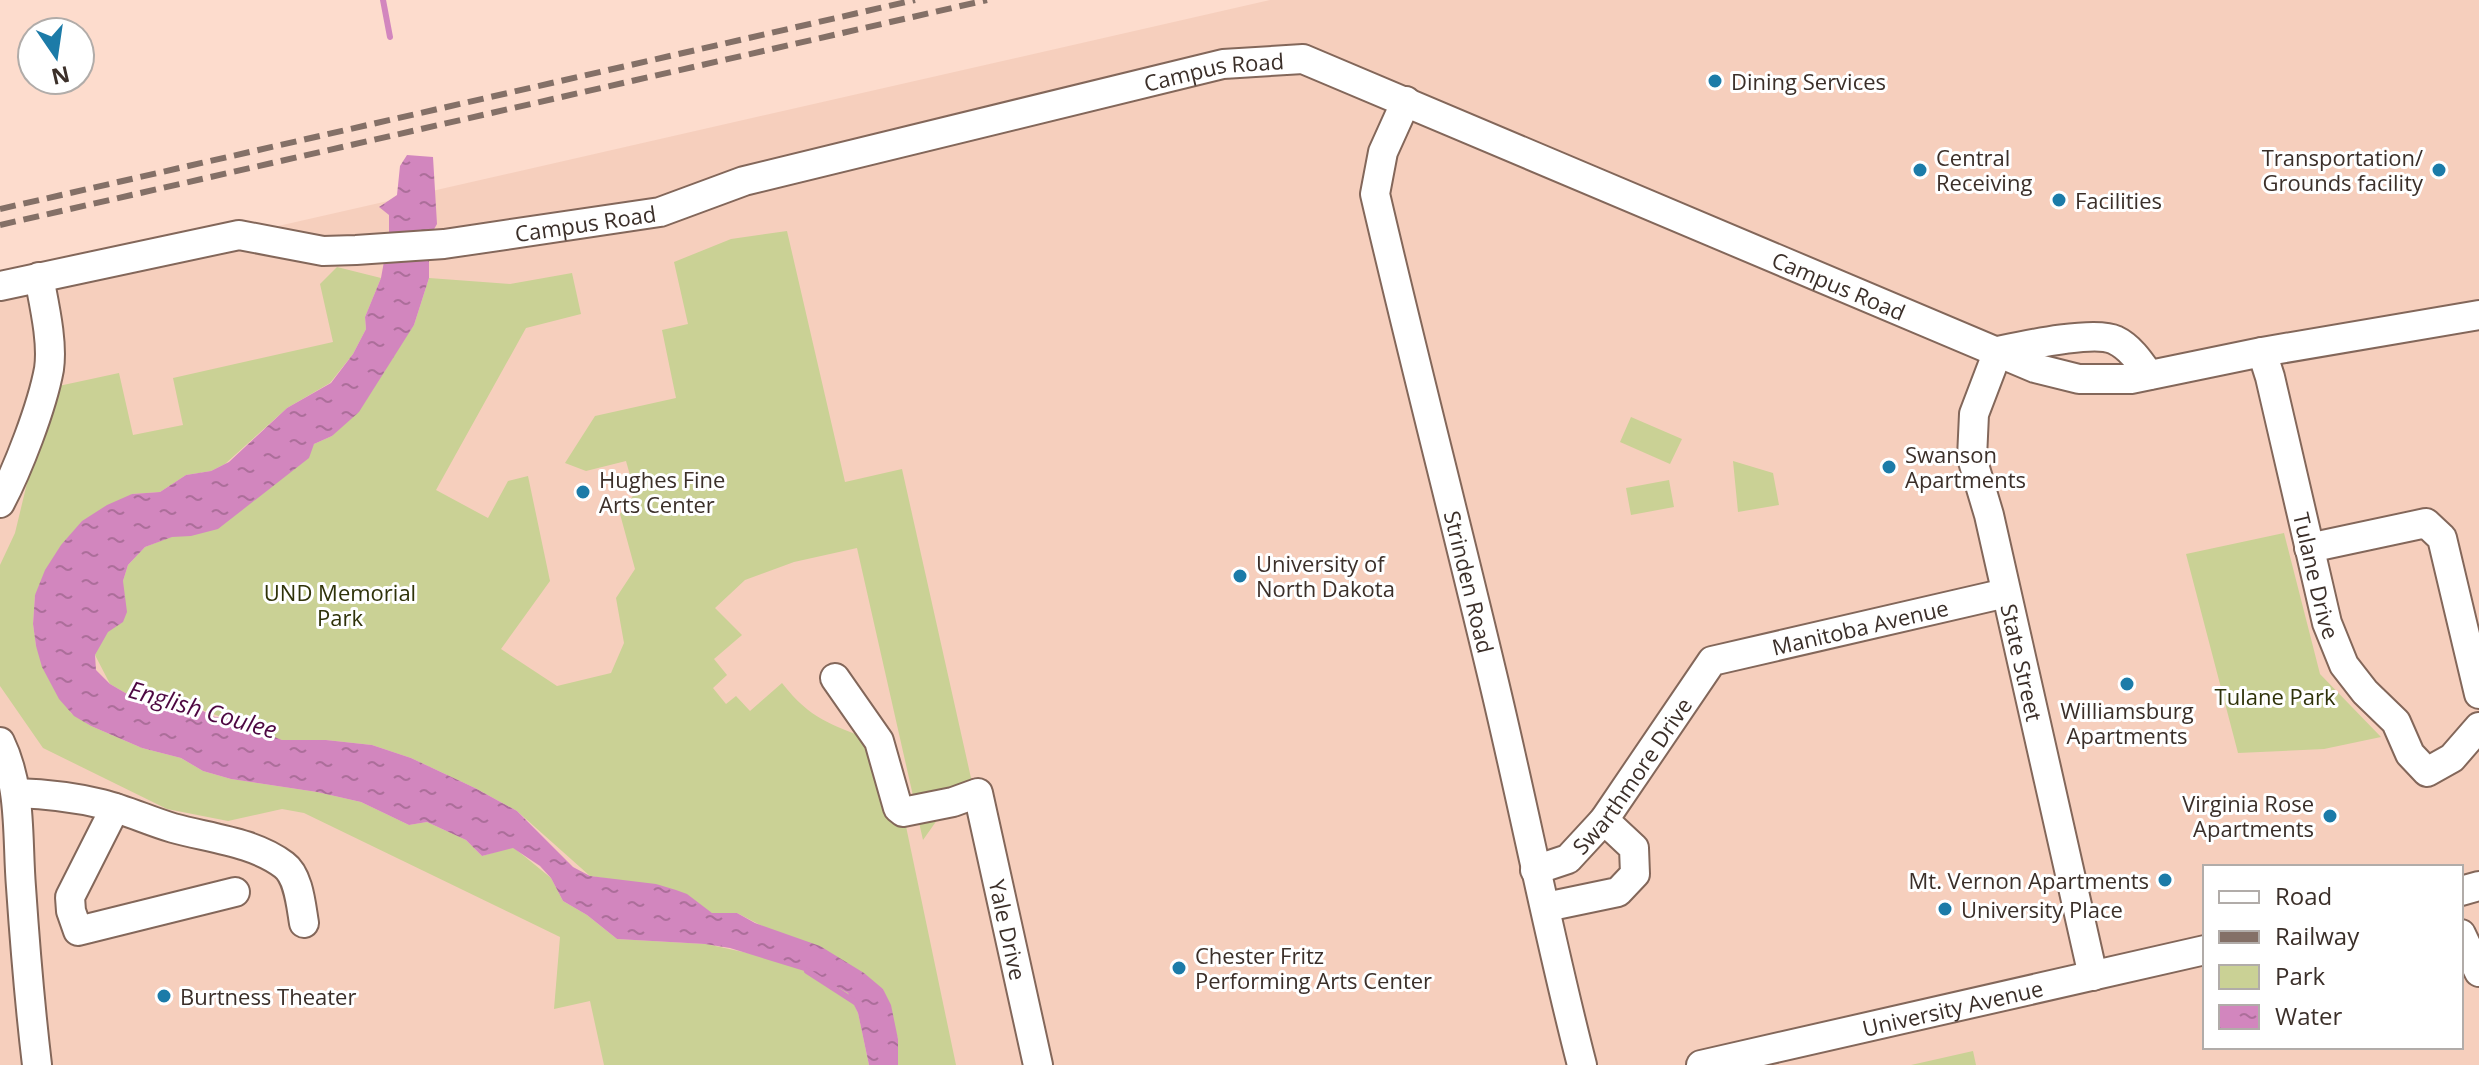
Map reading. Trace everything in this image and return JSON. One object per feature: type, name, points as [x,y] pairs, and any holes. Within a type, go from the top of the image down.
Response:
[{"type":"street","name":"Campus Road","points":[[0,286],[239,235],[323,251],[356,250],[444,244],[660,212],[744,181],[1223,64],[1303,59],[2035,368],[2079,379],[2131,379],[2262,352],[2479,315]]},
{"type":"street","name":"Strinden Road","points":[[1406,101],[1383,152],[1375,194],[1492,673],[1582,1065]]},
{"type":"street","points":[[0,503],[12,480],[49,367],[46,314],[39,277]]},
{"type":"street","points":[[1998,351],[2039,342],[2111,338],[2131,352],[2149,375]]},
{"type":"street","name":"State Street","points":[[1998,351],[1974,414],[1972,458],[1989,515],[2093,976]]},
{"type":"street","name":"Tulane Drive","points":[[2262,352],[2327,623],[2344,665],[2365,692],[2396,722],[2410,754],[2427,772],[2452,758],[2479,727]]},
{"type":"street","points":[[2309,548],[2426,523],[2442,538],[2479,694]]},
{"type":"street","name":"Manitoba Avenue","points":[[1712,661],[2006,593]]},
{"type":"street","name":"Swarthmore Drive","points":[[1535,870],[1568,859],[1604,820],[1712,661]]},
{"type":"street","name":"Yale Drive","points":[[835,678],[879,741],[898,808],[903,812],[977,794],[1038,1065]]},
{"type":"street","points":[[0,742],[9,761],[16,793],[37,1065]]},
{"type":"street","points":[[16,793],[48,794],[115,808],[159,824],[240,845],[287,866],[295,881],[304,923]]},
{"type":"street","points":[[115,808],[70,897],[78,931],[235,892]]},
{"type":"street","points":[[1546,907],[1618,892],[1635,874],[1634,848],[1604,820]]},
{"type":"street","points":[[2463,938],[2479,972]]},
{"type":"street","name":"University Avenue","points":[[1705,1065],[2203,950]]},
{"type":"shaded area","name":"University of North Dakota","points":[[1270,0],[2479,0],[2479,1065],[0,1065],[0,286],[239,235]]},
{"type":"green space","name":"UND Memorial Park","points":[[787,231],[845,482],[902,469],[973,787],[947,806],[923,840],[857,548],[794,562],[745,580],[715,608],[742,635],[714,659],[727,675],[713,688],[726,704],[736,696],[750,711],[782,683],[812,713],[873,741],[903,812],[956,1065],[898,1065],[898,1039],[883,989],[737,913],[712,913],[629,882],[590,876],[517,811],[475,788],[411,758],[372,745],[326,740],[282,740],[195,707],[134,698],[110,684],[95,655],[123,596],[128,565],[145,547],[242,509],[314,444],[332,436],[414,325],[429,278],[510,284],[572,273],[581,314],[526,328],[436,490],[488,518],[508,481],[528,476],[550,581],[501,649],[557,686],[611,673],[624,643],[616,598],[635,569],[620,514],[635,493],[626,461],[586,471],[565,463],[595,416],[676,398],[662,330],[688,324],[674,262],[731,239]]},
{"type":"green space","points":[[337,267],[381,278],[365,317],[366,329],[353,354],[330,383],[287,408],[225,464],[211,471],[186,475],[160,492],[132,494],[35,595],[33,624],[36,646],[71,713],[91,726],[142,748],[181,758],[203,771],[231,779],[361,802],[409,825],[427,822],[466,840],[482,856],[513,847],[551,878],[563,901],[617,939],[706,944],[795,963],[849,993],[858,1013],[869,1065],[604,1065],[590,1001],[554,1009],[560,937],[304,813],[282,809],[228,821],[167,809],[43,748],[0,686],[0,565],[15,533],[40,429],[54,387],[119,373],[133,435],[183,425],[173,378],[333,342],[320,284]]},
{"type":"green space","points":[[1631,417],[1682,439],[1670,464],[1620,442]]},
{"type":"green space","points":[[1733,461],[1773,473],[1779,505],[1738,512]]},
{"type":"green space","points":[[1669,480],[1674,507],[1631,515],[1626,488]]},
{"type":"green space","name":"Tulane Park","points":[[2284,533],[2320,674],[2381,737],[2324,749],[2238,753],[2186,554]]},
{"type":"green space","points":[[1973,1051],[1976,1065],[1911,1065]]},
{"type":"water","points":[[407,155],[433,157],[437,224],[429,238],[429,278],[414,325],[359,412],[332,436],[314,444],[309,458],[218,529],[172,537],[145,547],[128,565],[123,581],[127,612],[123,622],[108,632],[95,655],[96,670],[110,684],[134,698],[195,707],[215,717],[245,718],[247,726],[282,740],[326,740],[372,745],[411,758],[517,811],[573,867],[590,876],[656,884],[676,890],[687,894],[712,913],[737,913],[755,923],[820,946],[864,973],[883,989],[891,1005],[898,1039],[898,1065],[869,1065],[858,1013],[848,993],[811,973],[730,948],[617,939],[563,901],[551,878],[540,866],[513,848],[482,856],[466,840],[427,822],[409,825],[361,802],[231,779],[203,771],[181,758],[142,748],[91,726],[74,716],[59,699],[42,667],[33,624],[35,595],[45,570],[82,521],[132,494],[160,492],[186,475],[211,471],[229,462],[287,408],[331,383],[353,354],[366,329],[365,317],[381,278],[389,234],[389,215],[379,207],[397,195],[400,166]]},
{"type":"waterway","name":"English Coulee","points":[[383,0],[390,37]]},
{"type":"waterway","name":"English Coulee","points":[[807,971],[855,1002]]},
{"type":"railway","points":[[0,209],[915,0]]},
{"type":"railway","points":[[0,225],[987,0]]},
{"type":"place","name":"Dining Services","points":[[1715,81]]},
{"type":"place","name":"Central Receiving","points":[[1920,170]]},
{"type":"place","name":"Transportation/ Grounds facility","points":[[2439,170]]},
{"type":"place","name":"Facilities","points":[[2059,200]]},
{"type":"place","name":"Swanson Apartments","points":[[1889,467]]},
{"type":"place","name":"Hughes Fine Arts Center","points":[[583,492]]},
{"type":"place","name":"University of North Dakota","points":[[1240,576]]},
{"type":"place","name":"Williamsburg Apartments","points":[[2127,684]]},
{"type":"place","name":"Virginia Rose Apartments","points":[[2330,816]]},
{"type":"place","name":"Mt. Vernon Apartments","points":[[2165,880]]},
{"type":"place","name":"University Place","points":[[1945,909]]},
{"type":"place","name":"Chester Fritz Performing Arts Center","points":[[1179,968]]},
{"type":"place","name":"Burtness Theater","points":[[164,996]]}]
